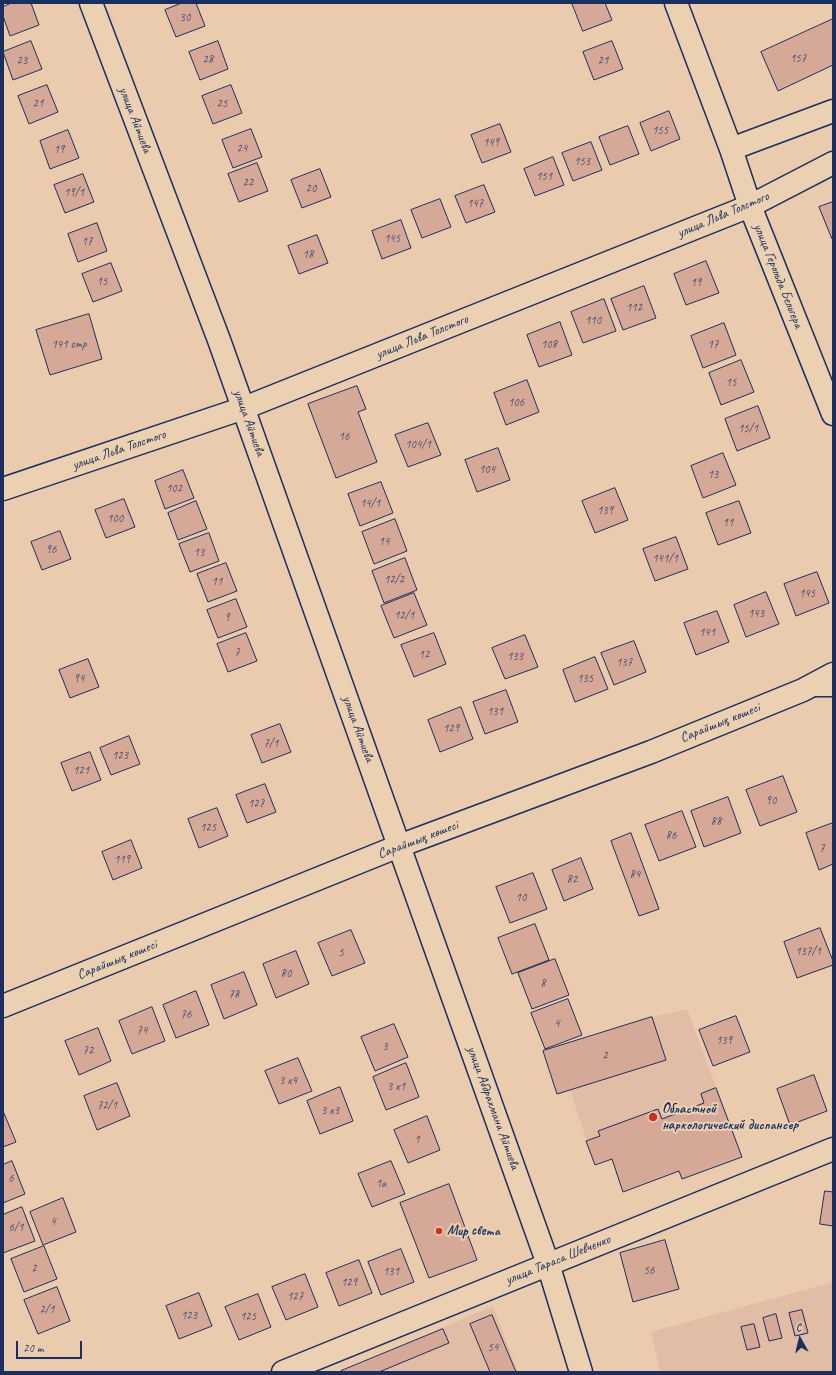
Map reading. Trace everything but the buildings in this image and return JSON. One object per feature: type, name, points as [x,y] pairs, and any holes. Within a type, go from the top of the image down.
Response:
[{"type":"street","name":"улица Айтиева","points":[[91,3],[244,408],[399,846]]},
{"type":"street","name":"улица Герольда Бельгера","points":[[676,3],[731,149],[750,206],[833,414]]},
{"type":"street","points":[[731,149],[833,112]]},
{"type":"street","name":"улица Льва Толстого","points":[[3,489],[244,408],[750,206],[833,163]]},
{"type":"street","name":"Сарайшық көшесі","points":[[3,1006],[399,846],[651,752],[803,690],[833,674]]},
{"type":"street","name":"улица Абдрахмана Айтиева","points":[[399,846],[548,1264],[581,1372]]},
{"type":"street","name":"улица Тараса Шевченко","points":[[284,1372],[833,1149]]},
{"type":"lane","points":[[803,690],[833,690]]},
{"type":"shaded area","name":"Областной наркологический диспансер","points":[[687,1009],[742,1157],[682,1179],[678,1171],[623,1192],[612,1159],[595,1165],[570,1090],[557,1094],[543,1051],[652,1017]]},
{"type":"shaded area","points":[[833,1282],[833,1372],[660,1372],[651,1332]]},
{"type":"shaded area","points":[[493,1306],[518,1372],[339,1372]]},
{"type":"place","name":"Областной наркологический диспансер","points":[[653,1117]]},
{"type":"place","name":"Мир света","points":[[439,1231]]}]
